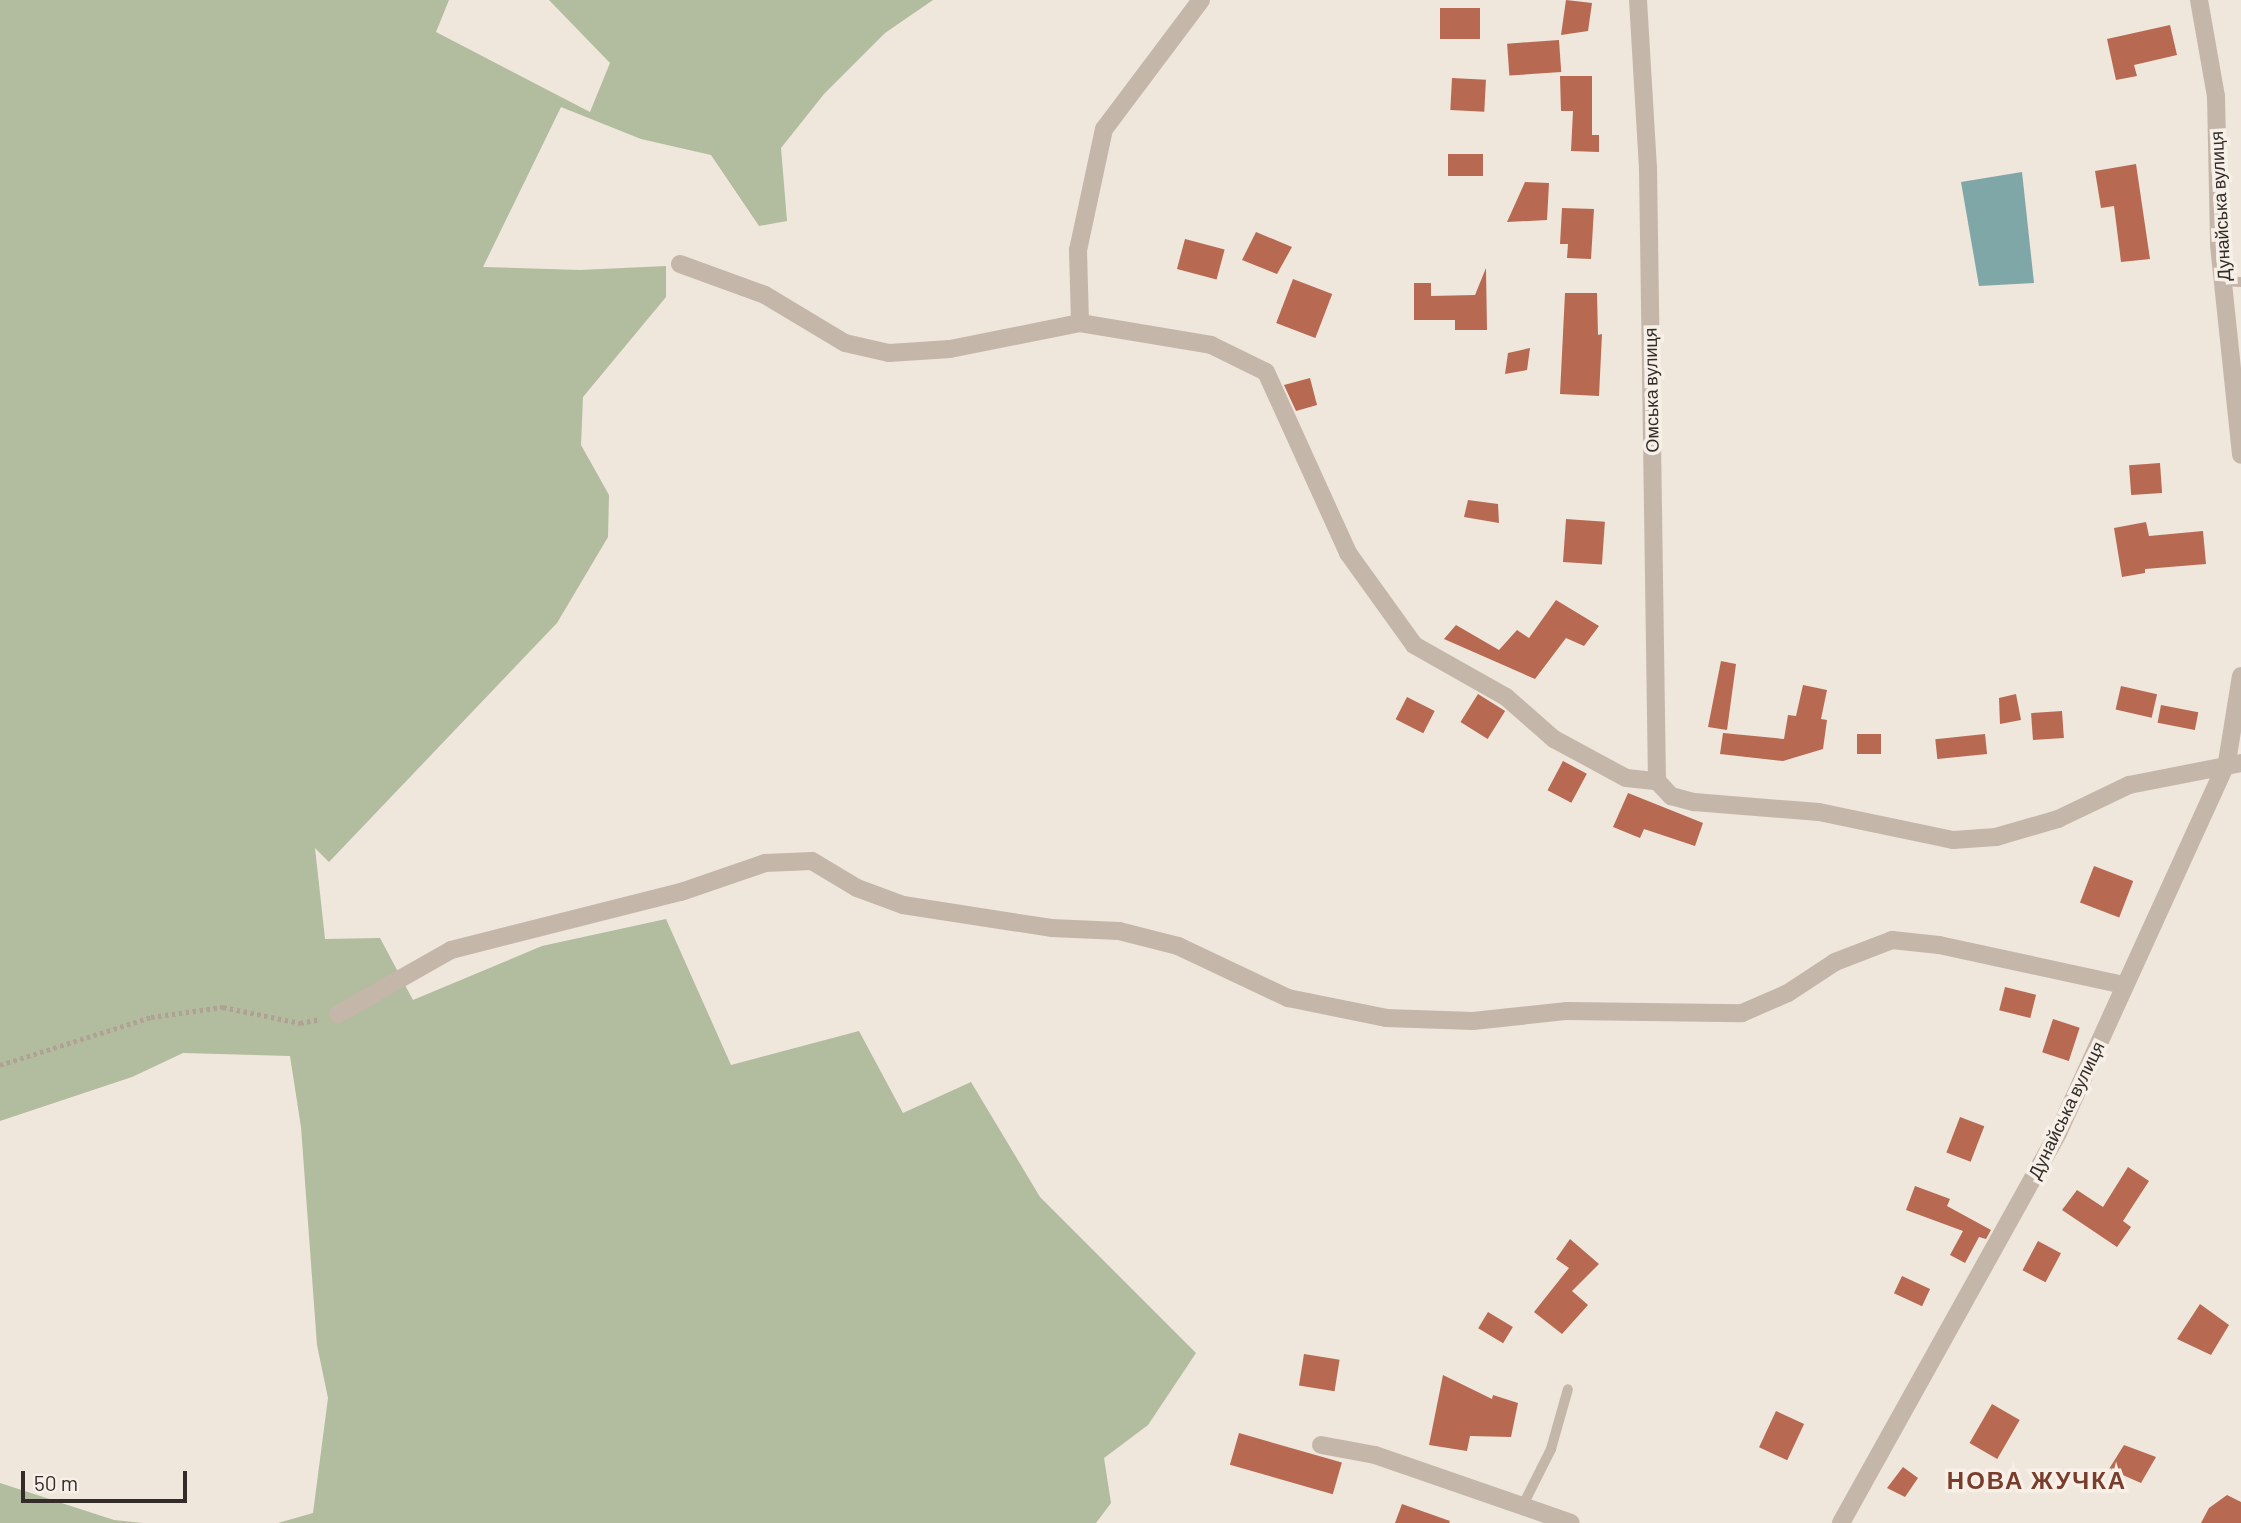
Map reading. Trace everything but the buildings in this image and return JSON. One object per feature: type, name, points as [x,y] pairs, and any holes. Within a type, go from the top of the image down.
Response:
[{"type":"street","points":[[1080,323],[1078,250],[1104,129],[1201,0]]},
{"type":"street","name":"Омська вулиця","points":[[1638,0],[1648,182],[1657,781]]},
{"type":"street","name":"Дунайська вулиця","points":[[2199,0],[2216,96],[2223,281],[2241,456]]},
{"type":"street","points":[[680,264],[765,295],[845,342],[889,353],[950,349],[1080,323],[1211,345],[1266,372],[1348,553],[1414,645],[1506,697],[1554,739],[1626,778],[1657,781],[1671,796],[1694,802],[1819,812],[1953,840],[1996,837],[2058,819],[2129,785],[2234,762]]},
{"type":"street","name":"Дунайська вулиця","points":[[1841,1523],[2058,1133],[2124,985],[2234,762],[2241,676]]},
{"type":"street","points":[[338,1014],[451,950],[681,892],[765,863],[811,861],[857,888],[903,905],[1051,928],[1119,931],[1178,946],[1287,998],[1386,1018],[1473,1021],[1567,1011],[1742,1013],[1788,993],[1835,962],[1892,940],[1939,945],[2124,985]]},
{"type":"street","points":[[1321,1445],[1376,1455],[1571,1523]]},
{"type":"lane","points":[[2223,281],[2241,282]]},
{"type":"lane","points":[[1523,1505],[1551,1449],[1567,1389]]},
{"type":"path","points":[[0,1065],[151,1017],[223,1007],[300,1023],[338,1014]]},
{"type":"green space","points":[[0,0],[449,0],[436,32],[590,112],[610,63],[549,0],[933,0],[885,33],[824,94],[781,148],[787,221],[759,226],[711,155],[641,139],[561,107],[483,267],[580,270],[666,266],[666,297],[583,397],[581,445],[609,495],[608,537],[557,623],[329,862],[315,848],[325,939],[380,938],[413,1000],[542,946],[666,919],[731,1065],[859,1031],[903,1113],[971,1082],[1040,1197],[1196,1353],[1148,1425],[1104,1458],[1111,1503],[1096,1523],[278,1523],[313,1513],[328,1398],[317,1345],[301,1127],[290,1056],[183,1053],[132,1077],[0,1121]]},
{"type":"green space","points":[[0,1483],[114,1520],[143,1523],[0,1523]]},
{"type":"water","points":[[2022,172],[2034,283],[1979,286],[1961,182]]},
{"type":"district","name":"НОВА ЖУЧКА","points":[[2037,1480]]}]
